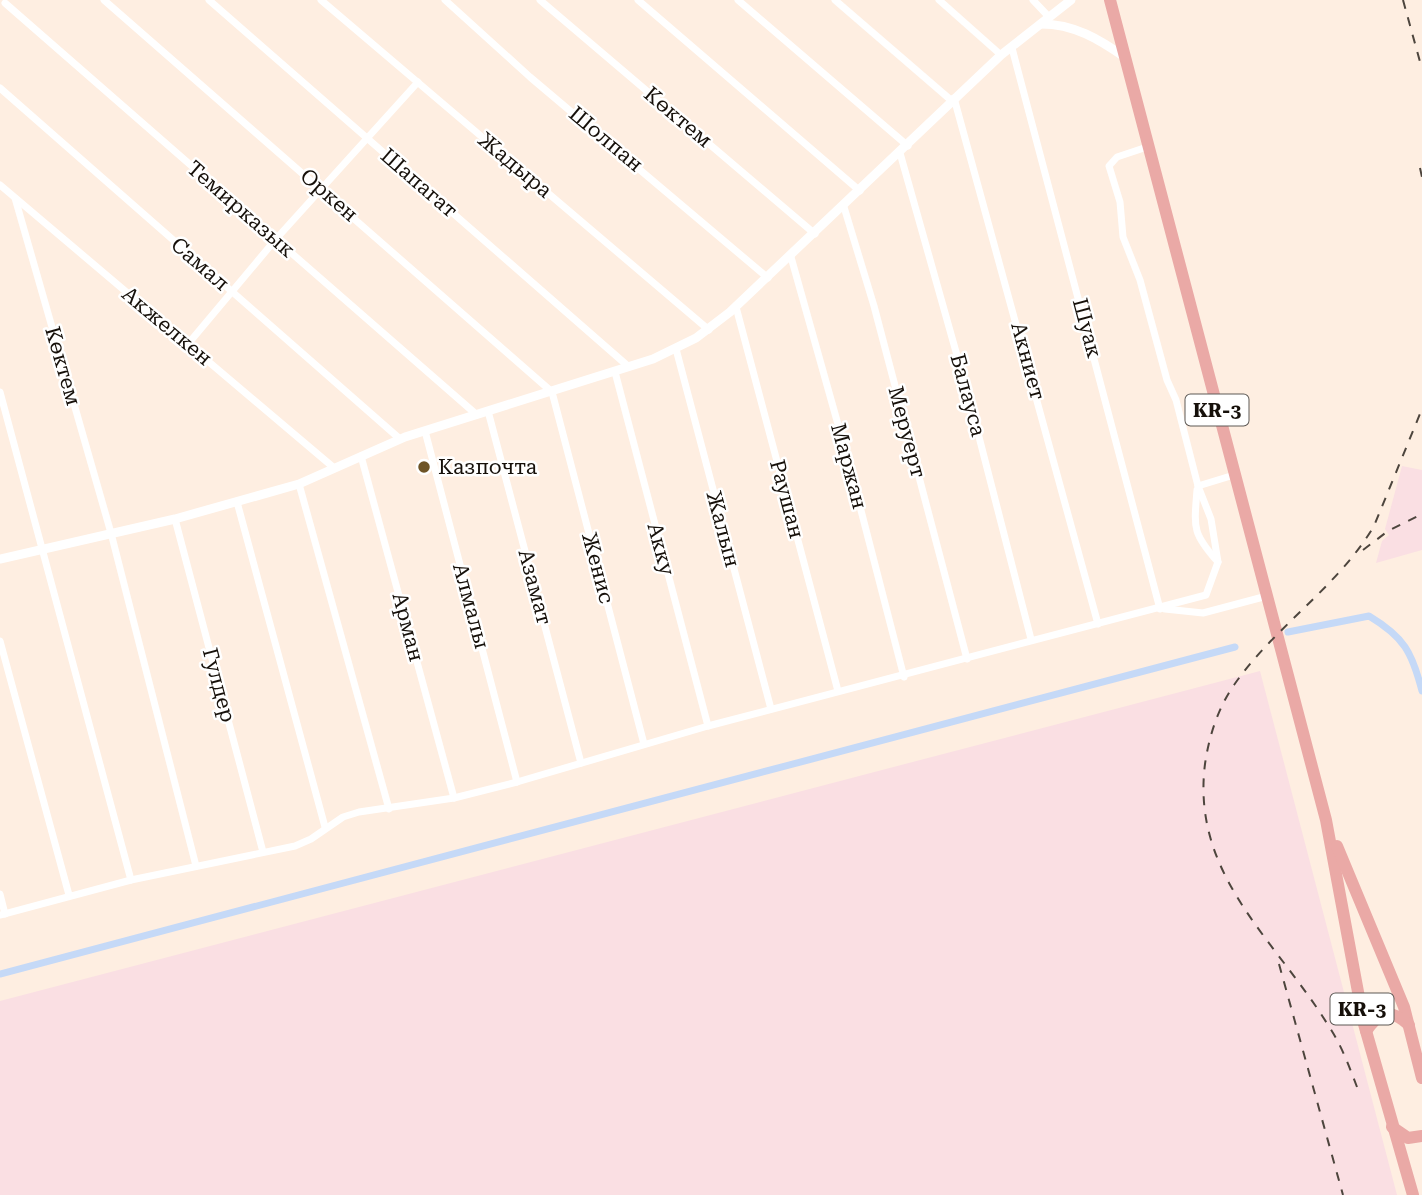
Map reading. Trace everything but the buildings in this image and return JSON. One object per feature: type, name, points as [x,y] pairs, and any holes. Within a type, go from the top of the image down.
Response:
[{"type":"main road","name":"KR-3","points":[[1110,0],[1326,820],[1367,1031],[1413,1195]]},
{"type":"main road","name":"KR-3","points":[[1326,820],[1409,1025],[1422,1078]]},
{"type":"main road","points":[[1367,1031],[1378,1016],[1387,1013],[1396,1014],[1409,1025]]},
{"type":"main road","points":[[1392,1127],[1408,1138],[1422,1136]]},
{"type":"street","name":"Оркен","points":[[104,0],[552,392]]},
{"type":"street","name":"Шапагат","points":[[209,0],[629,367]]},
{"type":"street","name":"Жадыра","points":[[321,0],[709,330]]},
{"type":"street","name":"Шолпан","points":[[444,0],[530,77],[768,278]]},
{"type":"street","name":"Көктем","points":[[540,0],[815,234]]},
{"type":"street","points":[[638,0],[860,191]]},
{"type":"street","points":[[738,0],[904,150]]},
{"type":"street","points":[[835,0],[953,100]]},
{"type":"street","points":[[939,0],[1001,55]]},
{"type":"street","points":[[1033,0],[1049,17]]},
{"type":"street","points":[[1044,0],[1049,17]]},
{"type":"street","points":[[0,559],[175,519],[299,484],[400,439],[615,372],[676,349],[709,330],[736,307],[1001,55],[1071,0]]},
{"type":"street","name":"Темирказык","points":[[4,4],[477,415]]},
{"type":"street","points":[[1041,24],[1062,24],[1081,31],[1126,58]]},
{"type":"street","name":"Шуак","points":[[1012,48],[1160,608]]},
{"type":"street","points":[[188,344],[276,240],[418,82]]},
{"type":"street","name":"Самал","points":[[0,89],[400,439]]},
{"type":"street","name":"Акниет","points":[[953,100],[1098,624]]},
{"type":"street","points":[[0,894],[3,914],[131,880],[303,842],[325,827],[359,812],[454,798],[517,782],[708,726],[838,691],[904,677],[1031,639],[1206,595],[1218,562],[1211,519],[1198,486],[1176,400],[1167,380],[1140,280],[1123,237],[1120,202],[1109,166],[1116,157],[1147,147]]},
{"type":"street","name":"Балауса","points":[[904,150],[1031,639]]},
{"type":"street","name":"Акжелкен","points":[[0,185],[333,467]]},
{"type":"street","name":"Көктем","points":[[15,198],[111,533],[196,866]]},
{"type":"street","name":"Меруерт","points":[[844,206],[874,306],[967,659]]},
{"type":"street","name":"Маржан","points":[[791,257],[848,460],[904,677]]},
{"type":"street","name":"Раушан","points":[[736,307],[838,691]]},
{"type":"street","name":"Жалын","points":[[676,349],[771,709]]},
{"type":"street","name":"Акку","points":[[615,372],[708,726]]},
{"type":"street","points":[[0,392],[131,880]]},
{"type":"street","name":"Женис","points":[[552,392],[644,744]]},
{"type":"street","name":"Азамат","points":[[488,411],[581,762]]},
{"type":"street","name":"Алмалы","points":[[425,431],[517,782]]},
{"type":"street","name":"Арман","points":[[361,456],[454,798]]},
{"type":"street","points":[[1198,486],[1234,475]]},
{"type":"street","points":[[299,484],[389,809]]},
{"type":"street","points":[[1198,486],[1195,522],[1199,540],[1218,562]]},
{"type":"street","points":[[237,502],[325,827]]},
{"type":"street","name":"Гулдер","points":[[175,519],[262,852]]},
{"type":"street","points":[[1160,608],[1203,613],[1267,596]]},
{"type":"street","points":[[0,641],[69,895]]},
{"type":"shaded area","points":[[1402,466],[1422,470],[1422,550],[1376,563],[1382,541],[1389,535],[1385,529]]},
{"type":"shaded area","points":[[1260,671],[1397,1195],[0,1195],[0,1001]]},
{"type":"waterway","points":[[1288,632],[1369,616],[1391,631],[1405,647],[1422,691]]},
{"type":"waterway","points":[[0,974],[1235,647]]},
{"type":"railway","points":[[1403,0],[1422,69]]},
{"type":"railway","points":[[1420,168],[1422,177]]},
{"type":"railway","points":[[1357,1087],[1333,1032],[1241,904],[1224,873],[1211,840],[1204,804],[1205,764],[1215,723],[1234,685],[1268,644],[1342,569],[1374,526],[1422,409]]},
{"type":"railway","points":[[1363,550],[1388,531],[1422,514]]},
{"type":"railway","points":[[1279,964],[1343,1195]]},
{"type":"place","name":"Казпочта","points":[[424,467]]}]
